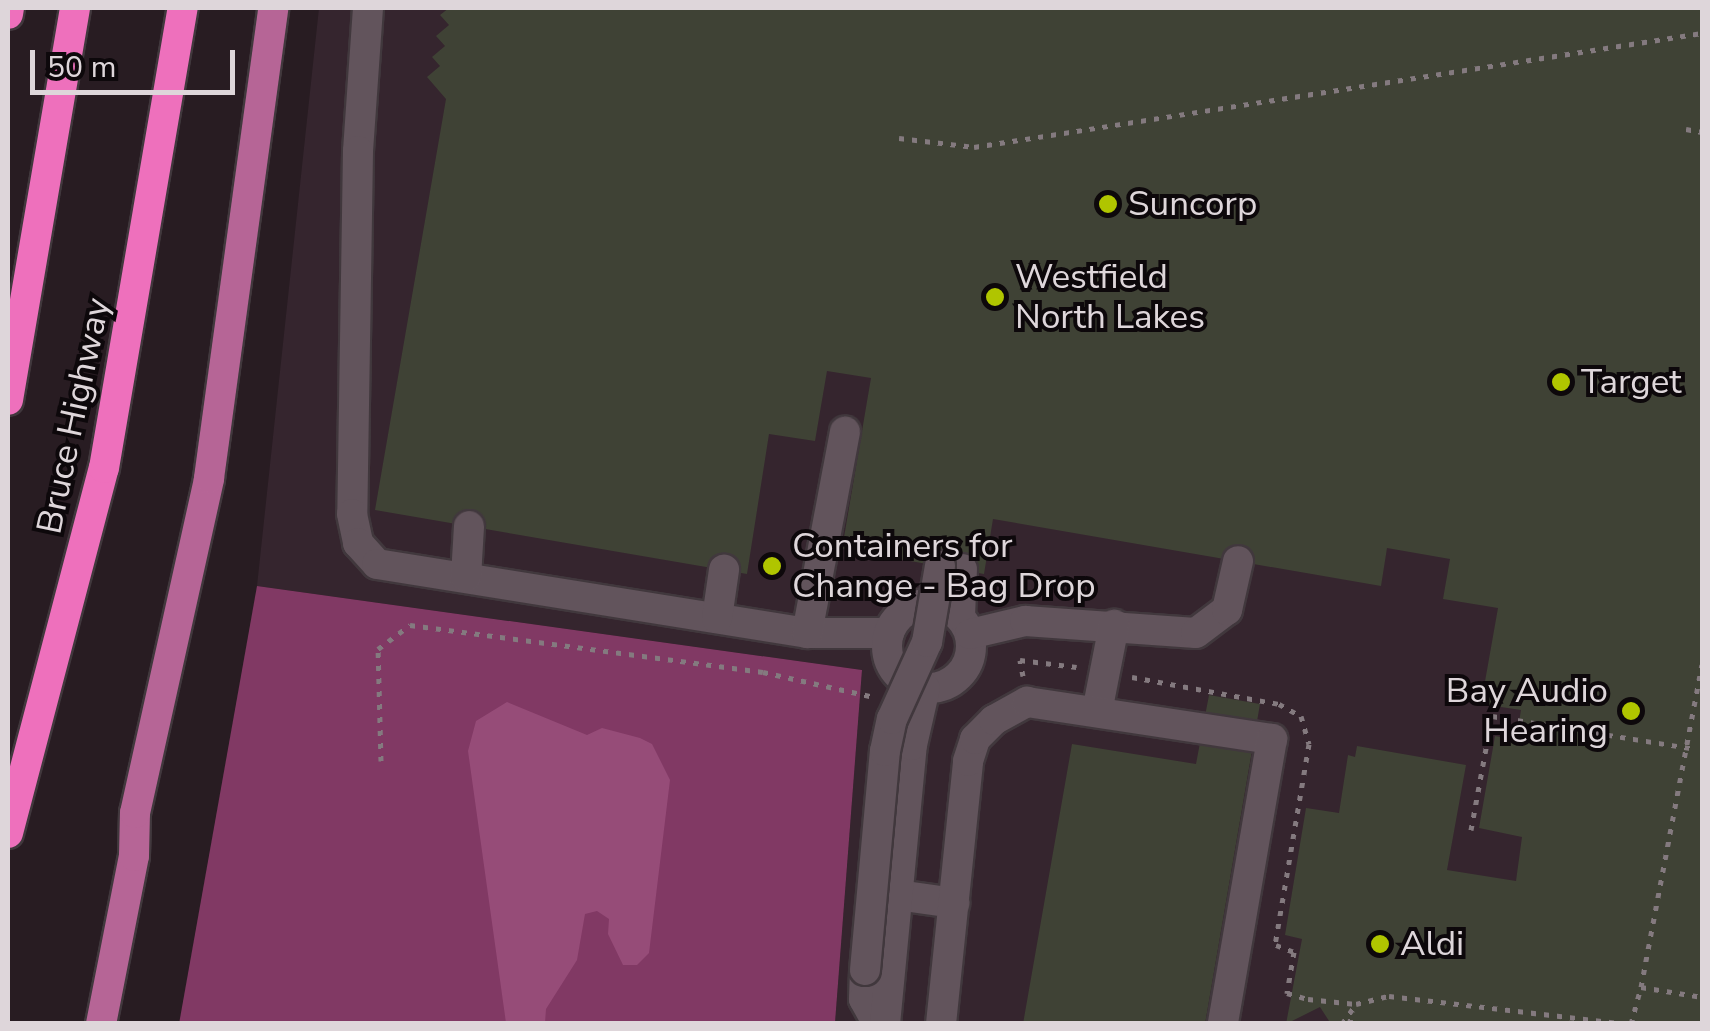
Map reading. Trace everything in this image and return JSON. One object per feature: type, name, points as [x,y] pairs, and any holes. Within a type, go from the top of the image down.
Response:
[{"type":"highway","name":"Bruce Highway","points":[[8,400],[74,8]]},
{"type":"highway","name":"Bruce Highway","points":[[8,833],[104,468],[183,8]]},
{"type":"main road","points":[[101,1024],[134,856],[135,813],[210,478],[273,8]]},
{"type":"lane","points":[[368,8],[358,151],[352,514],[358,544],[377,564],[807,633],[889,632],[920,604],[949,567]]},
{"type":"lane","points":[[807,633],[845,432]]},
{"type":"lane","points":[[466,577],[468,526]]},
{"type":"lane","points":[[920,604],[948,608],[965,625],[1025,620],[1209,628],[1227,610],[1238,561]]},
{"type":"lane","points":[[923,696],[962,673],[965,625],[949,567]]},
{"type":"lane","points":[[882,1024],[864,999],[885,751],[892,719],[927,642],[949,567]]},
{"type":"lane","points":[[718,618],[724,570]]},
{"type":"lane","points":[[1097,712],[1114,625]]},
{"type":"lane","points":[[889,632],[894,668],[923,696]]},
{"type":"lane","points":[[882,1024],[923,696]]},
{"type":"lane","points":[[942,1024],[975,739],[1003,713],[1027,702],[1272,739],[1223,1024]]},
{"type":"lane","points":[[898,895],[954,903]]},
{"type":"path","points":[[899,138],[974,147],[1702,33]]},
{"type":"path","points":[[1686,129],[1702,132]]},
{"type":"path","points":[[381,761],[378,649],[410,626],[923,696]]},
{"type":"path","points":[[1027,702],[1020,660],[1280,704],[1301,716],[1309,744],[1275,944]]},
{"type":"path","points":[[1238,936],[1294,952],[1287,993],[1356,1004],[1388,996],[1630,1024],[1690,748],[1702,665]]},
{"type":"path","points":[[1471,830],[1492,716],[1690,748]]},
{"type":"path","points":[[1641,987],[1702,996]]},
{"type":"path","points":[[1346,1024],[1356,1004]]},
{"type":"shaded area","name":"Westfield North Lakes","points":[[319,8],[1702,8],[1702,1023],[835,1023],[862,670],[257,586]]},
{"type":"shaded area","points":[[257,586],[862,670],[835,1023],[179,1024]]},
{"type":"shaded area","points":[[507,702],[587,735],[602,728],[640,738],[652,744],[670,780],[649,953],[637,965],[623,965],[608,934],[609,919],[597,911],[585,914],[577,960],[546,1009],[545,1023],[506,1023],[468,751],[476,721]]},
{"type":"building","name":"Westfield North Lakes","points":[[449,8],[1702,8],[1702,1024],[1331,1024],[1320,1007],[1286,1024],[1302,939],[1285,935],[1306,808],[1339,813],[1348,755],[1355,757],[1357,746],[1466,765],[1447,870],[1516,881],[1522,837],[1479,828],[1495,736],[1516,740],[1521,710],[1481,704],[1498,608],[1443,599],[1450,559],[1387,548],[1381,586],[993,519],[984,574],[842,549],[871,378],[827,371],[815,441],[769,434],[747,574],[375,510],[446,99],[427,77],[440,66],[432,57],[445,46],[436,36],[449,25],[440,15]]},
{"type":"building","points":[[1209,695],[1260,704],[1205,1024],[1023,1024],[1072,744],[1196,764]]},
{"type":"place","name":"Suncorp","points":[[1108,204]]},
{"type":"place","name":"Westfield North Lakes","points":[[995,297]]},
{"type":"place","name":"Target","points":[[1561,382]]},
{"type":"place","name":"Containers for Change - Bag Drop","points":[[772,566]]},
{"type":"place","name":"Bay Audio Hearing","points":[[1631,711]]},
{"type":"place","name":"Aldi","points":[[1380,944]]}]
